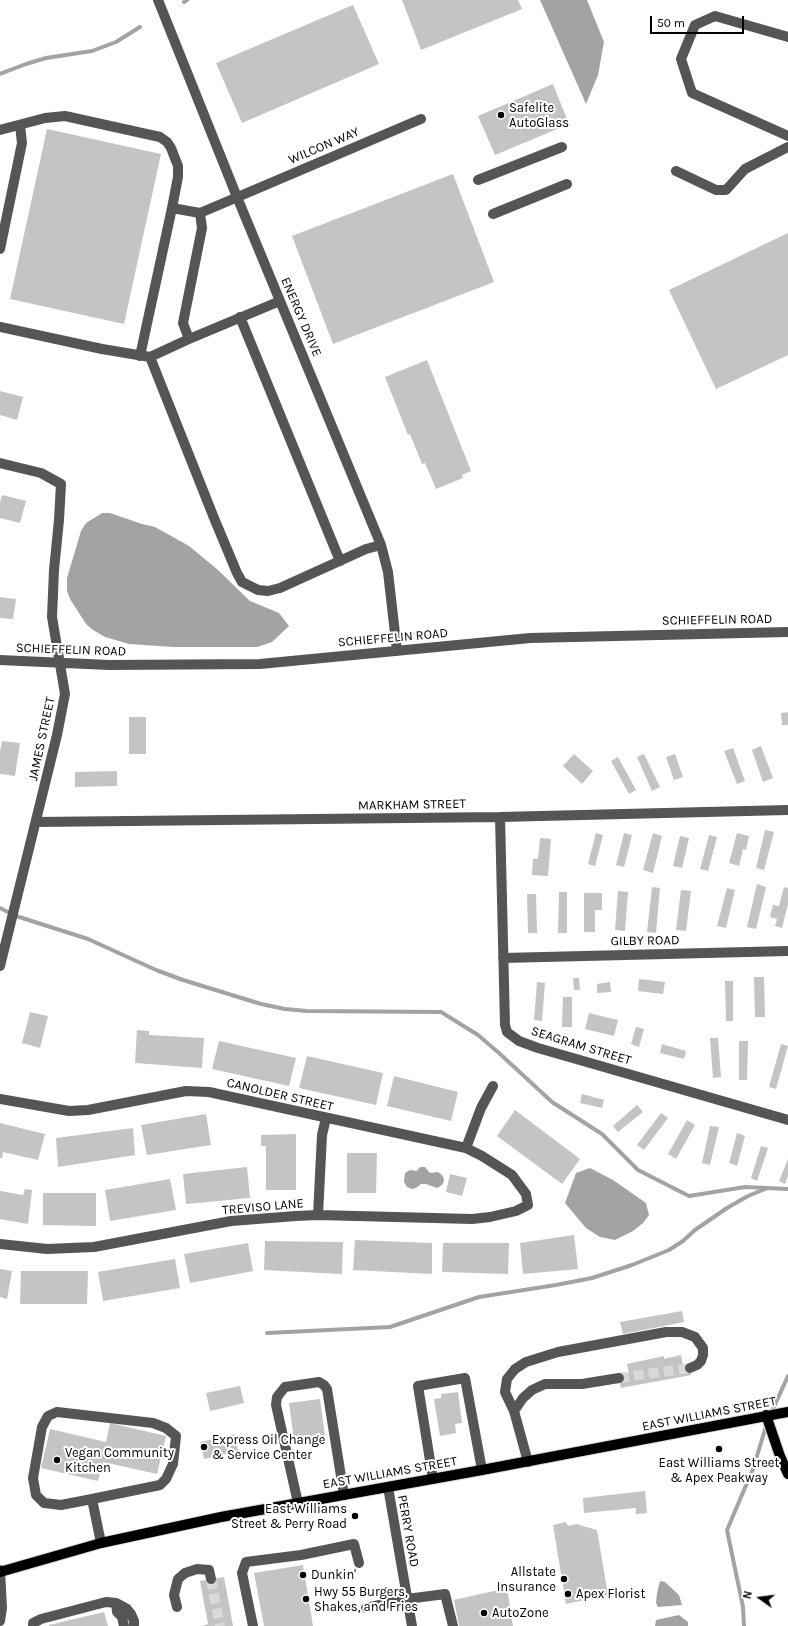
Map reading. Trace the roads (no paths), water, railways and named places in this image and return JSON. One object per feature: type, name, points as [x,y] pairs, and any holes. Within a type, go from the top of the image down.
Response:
[{"type":"main road","name":"EAST WILLIAMS STREET","points":[[0,1572],[101,1543],[214,1518],[344,1494],[388,1488],[788,1412]]},
{"type":"main road","points":[[766,1415],[778,1451],[788,1474]]},
{"type":"street","name":"ENERGY DRIVE","points":[[158,0],[237,197],[381,545],[388,572],[397,651]]},
{"type":"street","points":[[788,37],[715,16],[695,25],[681,59],[692,93],[788,136]]},
{"type":"street","points":[[0,130],[44,118],[65,116],[160,137],[167,142],[171,148],[178,166],[178,177],[145,356],[242,582],[258,590],[268,591],[280,588],[340,561],[381,545]]},
{"type":"street","name":"WILCON WAY","points":[[200,213],[421,119]]},
{"type":"street","points":[[0,249],[3,215],[22,143],[20,125]]},
{"type":"street","points":[[478,180],[562,147]]},
{"type":"street","points":[[676,171],[716,190],[726,190],[745,169],[752,164],[788,147]]},
{"type":"street","points":[[493,214],[567,184]]},
{"type":"street","points":[[172,208],[200,213],[202,228],[183,323],[189,339]]},
{"type":"street","points":[[0,327],[145,356],[280,301]]},
{"type":"street","points":[[240,317],[340,561]]},
{"type":"street","name":"JAMES STREET","points":[[0,463],[41,473],[61,484],[52,617],[65,694],[57,735],[0,966]]},
{"type":"street","name":"SCHIEFFELIN ROAD","points":[[0,660],[160,666],[260,664],[551,637],[788,632]]},
{"type":"street","name":"MARKHAM STREET","points":[[36,822],[500,817],[788,810]]},
{"type":"street","name":"SEAGRAM STREET","points":[[500,817],[505,1025],[508,1032],[519,1041],[788,1120]]},
{"type":"street","name":"GILBY ROAD","points":[[503,958],[788,951]]},
{"type":"street","points":[[466,1148],[481,1108],[493,1086]]},
{"type":"street","name":"CANOLDER STREET","points":[[0,1099],[69,1111],[88,1110],[186,1091],[208,1092],[466,1148],[512,1175],[526,1194],[528,1205]]},
{"type":"street","points":[[318,1215],[322,1135],[326,1118]]},
{"type":"street","name":"TREVISO LANE","points":[[0,1244],[47,1249],[94,1247],[238,1220],[318,1215],[472,1219],[490,1217],[516,1211],[528,1205]]},
{"type":"street","points":[[528,1462],[514,1411],[505,1392],[507,1379],[515,1369],[526,1362],[558,1352],[666,1332],[682,1332],[695,1337],[702,1348],[703,1355],[701,1361],[697,1365],[690,1368]]},
{"type":"street","points":[[433,1479],[418,1386],[464,1378],[482,1470]]},
{"type":"street","points":[[514,1411],[523,1398],[532,1390],[545,1384],[582,1384],[619,1378]]},
{"type":"street","points":[[298,1503],[276,1405],[277,1397],[285,1387],[319,1382],[324,1384],[327,1389],[344,1494]]},
{"type":"street","points":[[56,1412],[153,1423],[166,1428],[176,1436],[173,1464],[166,1479],[160,1485],[92,1499],[61,1505],[44,1503],[36,1495],[33,1478],[42,1427],[48,1416],[56,1412]]},
{"type":"street","name":"PERRY ROAD","points":[[388,1488],[412,1626]]},
{"type":"street","points":[[92,1499],[101,1543]]},
{"type":"street","points":[[253,1626],[242,1573],[246,1562],[301,1555],[354,1544],[359,1563]]},
{"type":"street","points":[[177,1607],[174,1595],[178,1580],[185,1573],[197,1569],[209,1570],[211,1579]]},
{"type":"street","points":[[0,1572],[2,1608],[0,1621]]},
{"type":"street","points":[[366,1608],[407,1599],[445,1594],[452,1626]]},
{"type":"street","points":[[33,1626],[33,1624],[41,1619],[106,1602],[116,1603],[127,1609],[134,1621],[134,1626]]},
{"type":"street","points":[[116,1603],[117,1612],[122,1617],[124,1626]]},
{"type":"waterway","points":[[0,74],[46,58],[92,51],[116,42],[140,27]]},
{"type":"waterway","points":[[0,908],[16,916],[88,939],[156,970],[183,980],[261,1004],[285,1009],[307,1011],[441,1012],[478,1035],[552,1102],[602,1134],[638,1170],[689,1196],[745,1187],[788,1189]]},
{"type":"waterway","points":[[267,1333],[390,1327],[479,1297],[592,1278],[632,1265],[669,1250],[727,1208],[748,1196],[765,1189]]},
{"type":"waterway","points":[[771,1413],[788,1376]]},
{"type":"waterway","points":[[744,1626],[743,1607],[727,1530],[753,1469],[767,1423]]},
{"type":"tunnel","points":[[619,1378],[690,1368]]},
{"type":"tunnel","points":[[211,1579],[220,1626]]},
{"type":"place","name":"Safelite AutoGlass","points":[[501,115]]},
{"type":"place","name":"Express Oil Change & Service Center","points":[[204,1447]]},
{"type":"place","name":"East Williams Street & Apex Peakway","points":[[719,1449]]},
{"type":"place","name":"Vegan Community Kitchen","points":[[57,1460]]},
{"type":"place","name":"East Williams Street & Perry Road","points":[[355,1516]]},
{"type":"place","name":"Dunkin'","points":[[303,1575]]},
{"type":"place","name":"Allstate Insurance","points":[[564,1579]]},
{"type":"place","name":"Apex Florist","points":[[568,1594]]},
{"type":"place","name":"Hwy 55 Burgers, Shakes, and Fries","points":[[306,1599]]},
{"type":"place","name":"AutoZone","points":[[484,1613]]}]
